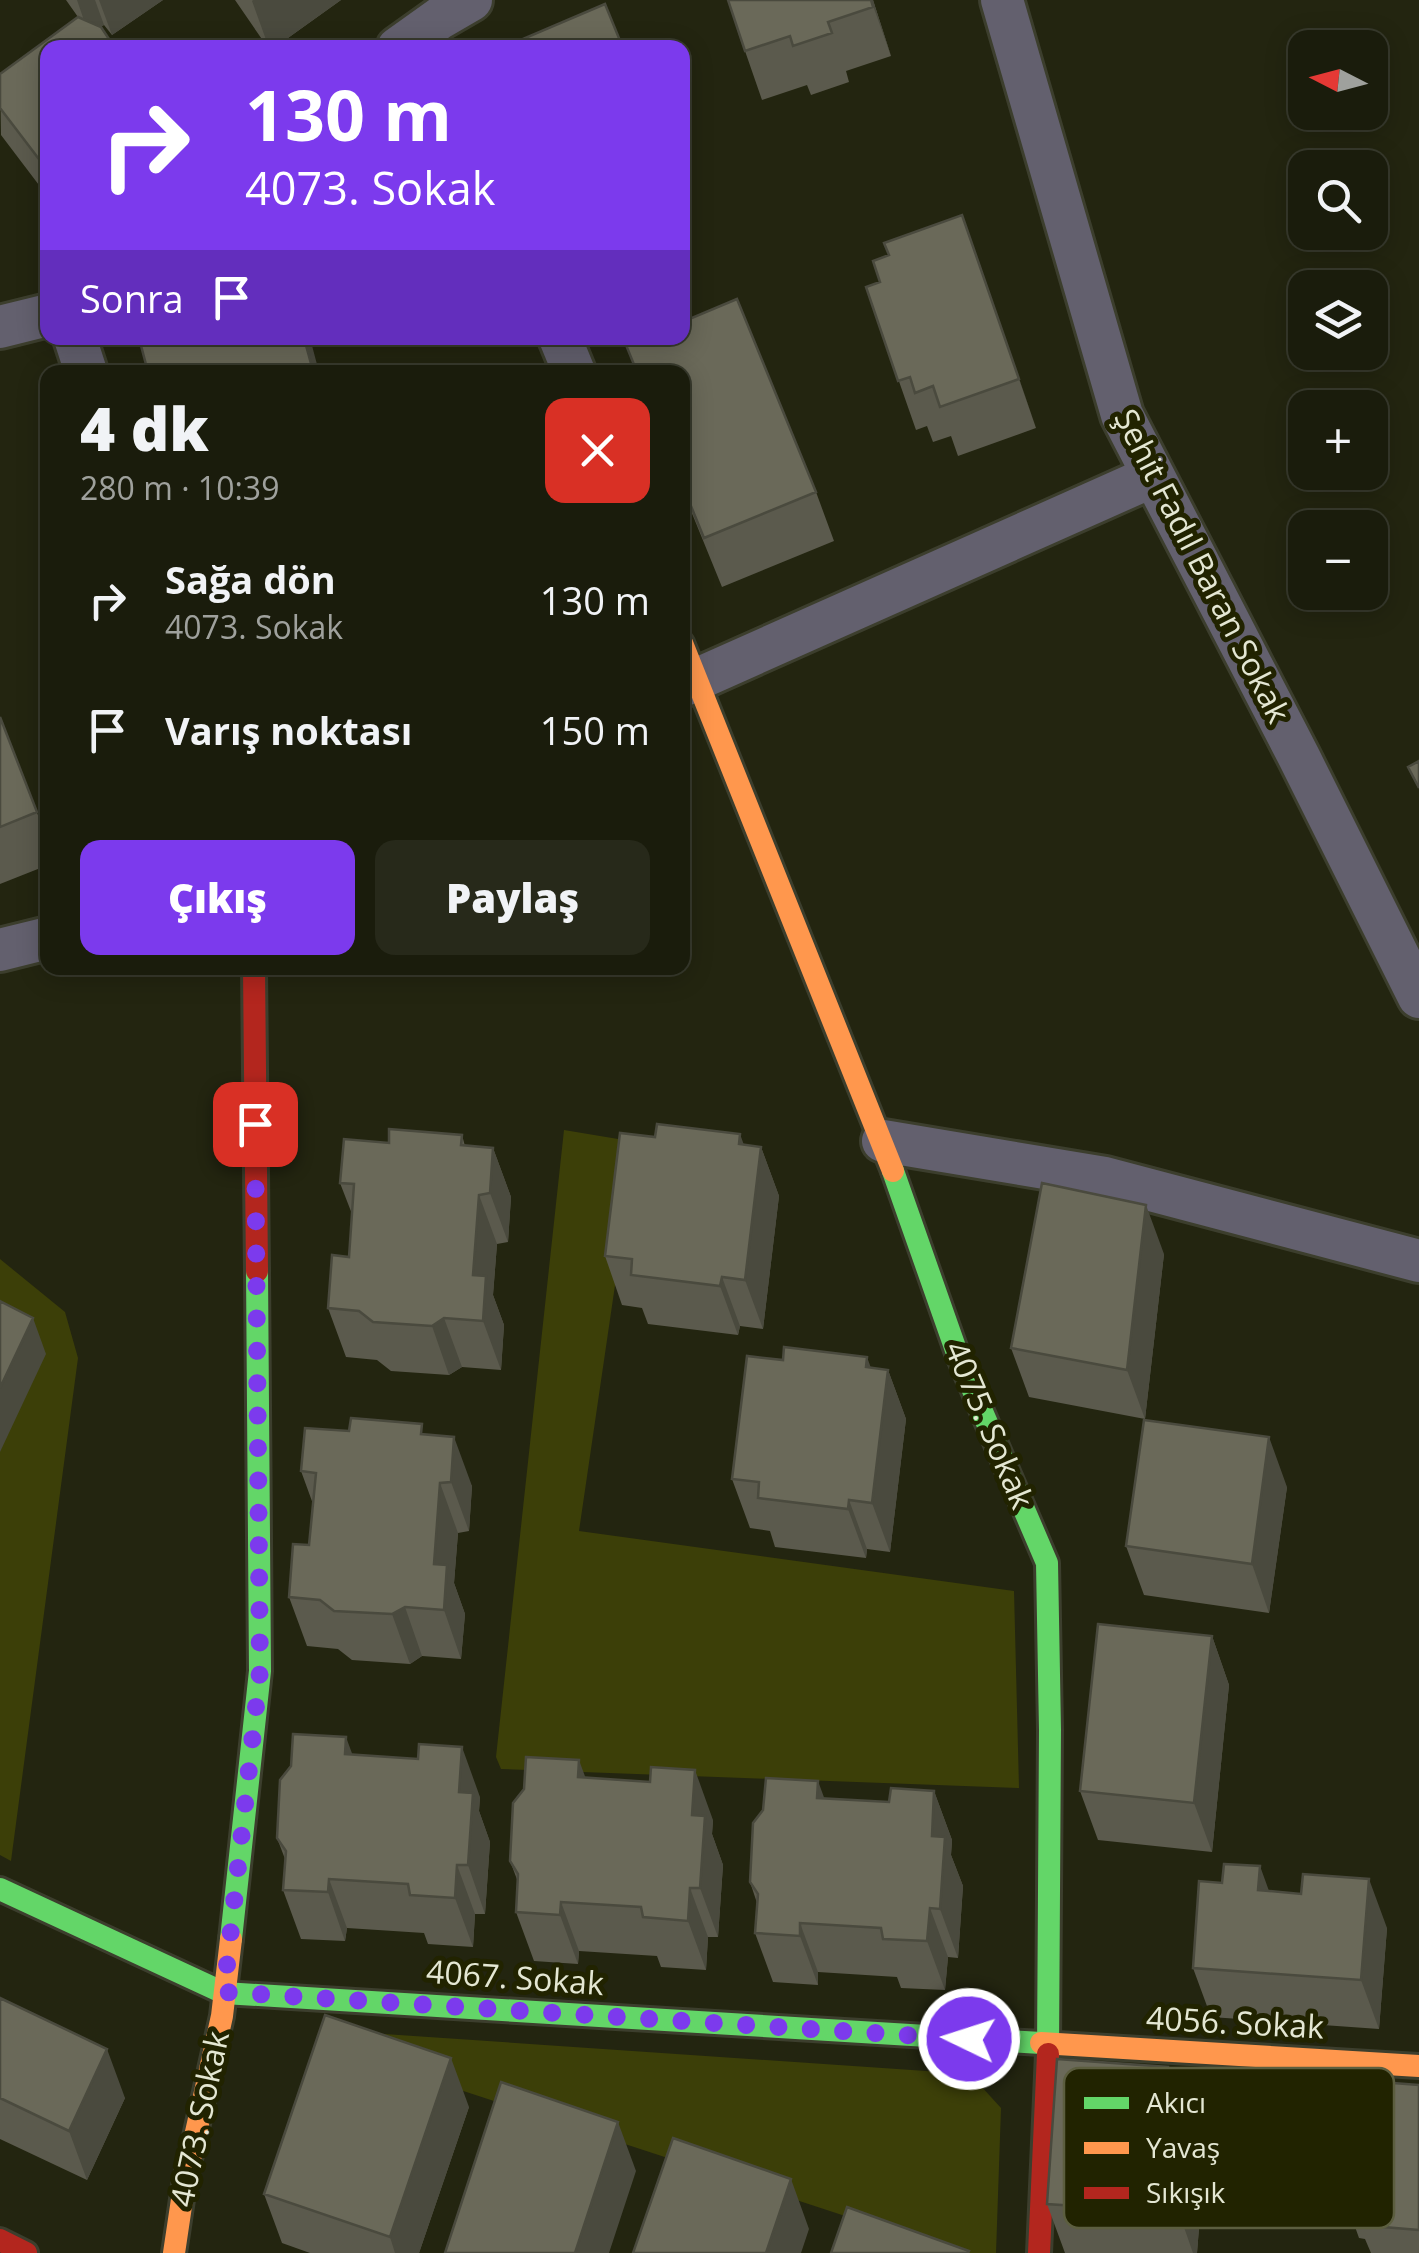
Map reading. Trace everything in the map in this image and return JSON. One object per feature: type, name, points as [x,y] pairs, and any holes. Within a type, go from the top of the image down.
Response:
[{"type":"street","name":"Şehit Fadıl Baran Sokak","points":[[1002,0],[1122,415],[1419,998]]},
{"type":"street","points":[[415,40],[453,22]]},
{"type":"street","points":[[0,328],[40,318]]},
{"type":"street","points":[[690,669],[1154,476]]},
{"type":"street","name":"4075. Sokak","points":[[690,677],[883,1141],[957,1353],[1048,1563],[1048,2044],[1038,2253]]},
{"type":"street","points":[[0,950],[40,940]]},
{"type":"street","name":"4073. Sokak","points":[[174,2253],[184,2186],[222,2016],[260,1671],[254,975]]},
{"type":"street","points":[[883,1141],[1105,1178],[1419,1261]]},
{"type":"street","name":"4067. Sokak","points":[[0,1889],[224,1992],[1048,2044]]},
{"type":"street","name":"4056. Sokak","points":[[1048,2044],[1419,2066]]},
{"type":"street","points":[[0,2240],[26,2253]]},
{"type":"shaded area","points":[[564,1130],[636,1142],[579,1531],[1014,1591],[1019,1788],[501,1769],[496,1757]]},
{"type":"shaded area","points":[[0,1259],[65,1312],[78,1358],[11,1861],[0,1855]]},
{"type":"shaded area","points":[[340,2031],[970,2074],[1001,2108],[996,2253],[958,2253],[344,2052]]},
{"type":"building","points":[[728,0],[871,0],[873,7],[828,22],[832,33],[793,46],[790,36],[745,51]]},
{"type":"building","points":[[605,4],[620,40],[521,40]]},
{"type":"building","points":[[78,17],[101,27],[110,40],[47,40]]},
{"type":"building","points":[[40,45],[40,160],[0,108],[0,74]]},
{"type":"building","points":[[962,215],[1019,379],[940,407],[933,386],[915,393],[910,377],[898,381],[866,287],[880,282],[873,261],[889,255],[884,243]]},
{"type":"building","points":[[737,299],[816,492],[704,538],[690,504],[690,365],[634,365],[626,345],[690,345],[690,319]]},
{"type":"building","points":[[141,345],[306,345],[311,365],[146,365]]},
{"type":"building","points":[[0,717],[37,812],[0,827]]},
{"type":"building","points":[[1419,761],[1419,788],[1408,767]]},
{"type":"building","points":[[657,1124],[740,1134],[739,1144],[761,1147],[745,1280],[722,1277],[720,1286],[631,1275],[632,1259],[605,1256],[620,1133],[655,1137]]},
{"type":"building","points":[[389,1129],[462,1135],[461,1145],[493,1148],[490,1193],[479,1195],[473,1275],[486,1276],[483,1321],[444,1318],[432,1326],[373,1322],[359,1311],[328,1308],[332,1255],[349,1257],[354,1184],[340,1183],[344,1139],[389,1143]]},
{"type":"building","points":[[1042,1183],[1146,1205],[1127,1370],[1011,1348]]},
{"type":"building","points":[[0,1301],[33,1318],[0,1388]]},
{"type":"building","points":[[784,1347],[867,1357],[866,1367],[888,1370],[872,1503],[849,1500],[848,1509],[758,1498],[759,1482],[732,1479],[747,1356],[783,1360]]},
{"type":"building","points":[[351,1418],[422,1424],[421,1434],[454,1437],[451,1482],[440,1483],[434,1564],[447,1565],[444,1610],[405,1607],[392,1614],[334,1611],[320,1600],[289,1597],[293,1544],[309,1545],[316,1473],[301,1471],[305,1428],[349,1431]]},
{"type":"building","points":[[1144,1420],[1269,1437],[1252,1564],[1126,1546]]},
{"type":"building","points":[[1098,1624],[1212,1636],[1194,1803],[1080,1791]]},
{"type":"building","points":[[293,1734],[346,1737],[345,1754],[418,1759],[419,1744],[462,1747],[459,1792],[473,1793],[468,1865],[457,1865],[455,1898],[410,1895],[408,1884],[329,1879],[328,1892],[283,1890],[286,1851],[277,1838],[280,1780],[291,1766]]},
{"type":"building","points":[[526,1757],[579,1760],[578,1777],[650,1782],[651,1767],[695,1770],[692,1815],[705,1816],[700,1888],[690,1888],[688,1921],[643,1917],[641,1907],[561,1902],[560,1915],[516,1912],[518,1874],[510,1861],[513,1803],[524,1789]]},
{"type":"building","points":[[766,1778],[818,1781],[817,1798],[889,1802],[891,1788],[934,1791],[932,1836],[945,1837],[940,1909],[930,1908],[927,1941],[883,1939],[881,1928],[800,1923],[800,1936],[755,1933],[758,1894],[750,1882],[753,1823],[763,1810]]},
{"type":"building","points":[[1224,1864],[1260,1866],[1258,1890],[1301,1894],[1303,1874],[1369,1879],[1361,1980],[1193,1968],[1199,1881],[1222,1883]]},
{"type":"building","points":[[0,1998],[107,2049],[69,2131],[0,2098]]},
{"type":"building","points":[[325,2015],[451,2058],[390,2237],[264,2194]]},
{"type":"building","points":[[1057,2059],[1168,2067],[1064,2068],[1064,2205],[1047,2204]]},
{"type":"building","points":[[501,2082],[618,2122],[575,2253],[445,2253]]},
{"type":"building","points":[[1394,2083],[1419,2085],[1419,2230],[1394,2228]]},
{"type":"building","points":[[673,2138],[791,2179],[766,2253],[633,2253]]},
{"type":"building","points":[[847,2207],[969,2251],[831,2253]]},
{"type":"traffic: fast","points":[[893,1171],[957,1353],[1047,1563],[1048,2054]]},
{"type":"traffic: fast","points":[[231,1939],[260,1671],[257,1271]]},
{"type":"traffic: fast","points":[[0,1889],[224,1993],[1041,2043]]},
{"type":"traffic: slow","points":[[690,663],[893,1171]]},
{"type":"traffic: slow","points":[[174,2253],[184,2186],[222,2016],[231,1939]]},
{"type":"traffic: slow","points":[[1041,2043],[1419,2066]]},
{"type":"traffic: jam","points":[[254,975],[257,1271]]},
{"type":"traffic: jam","points":[[1039,2253],[1048,2054]]},
{"type":"traffic: jam","points":[[0,2240],[26,2253]]},
{"type":"route","points":[[255,1124],[260,1671],[224,1992],[969,2039]]}]
